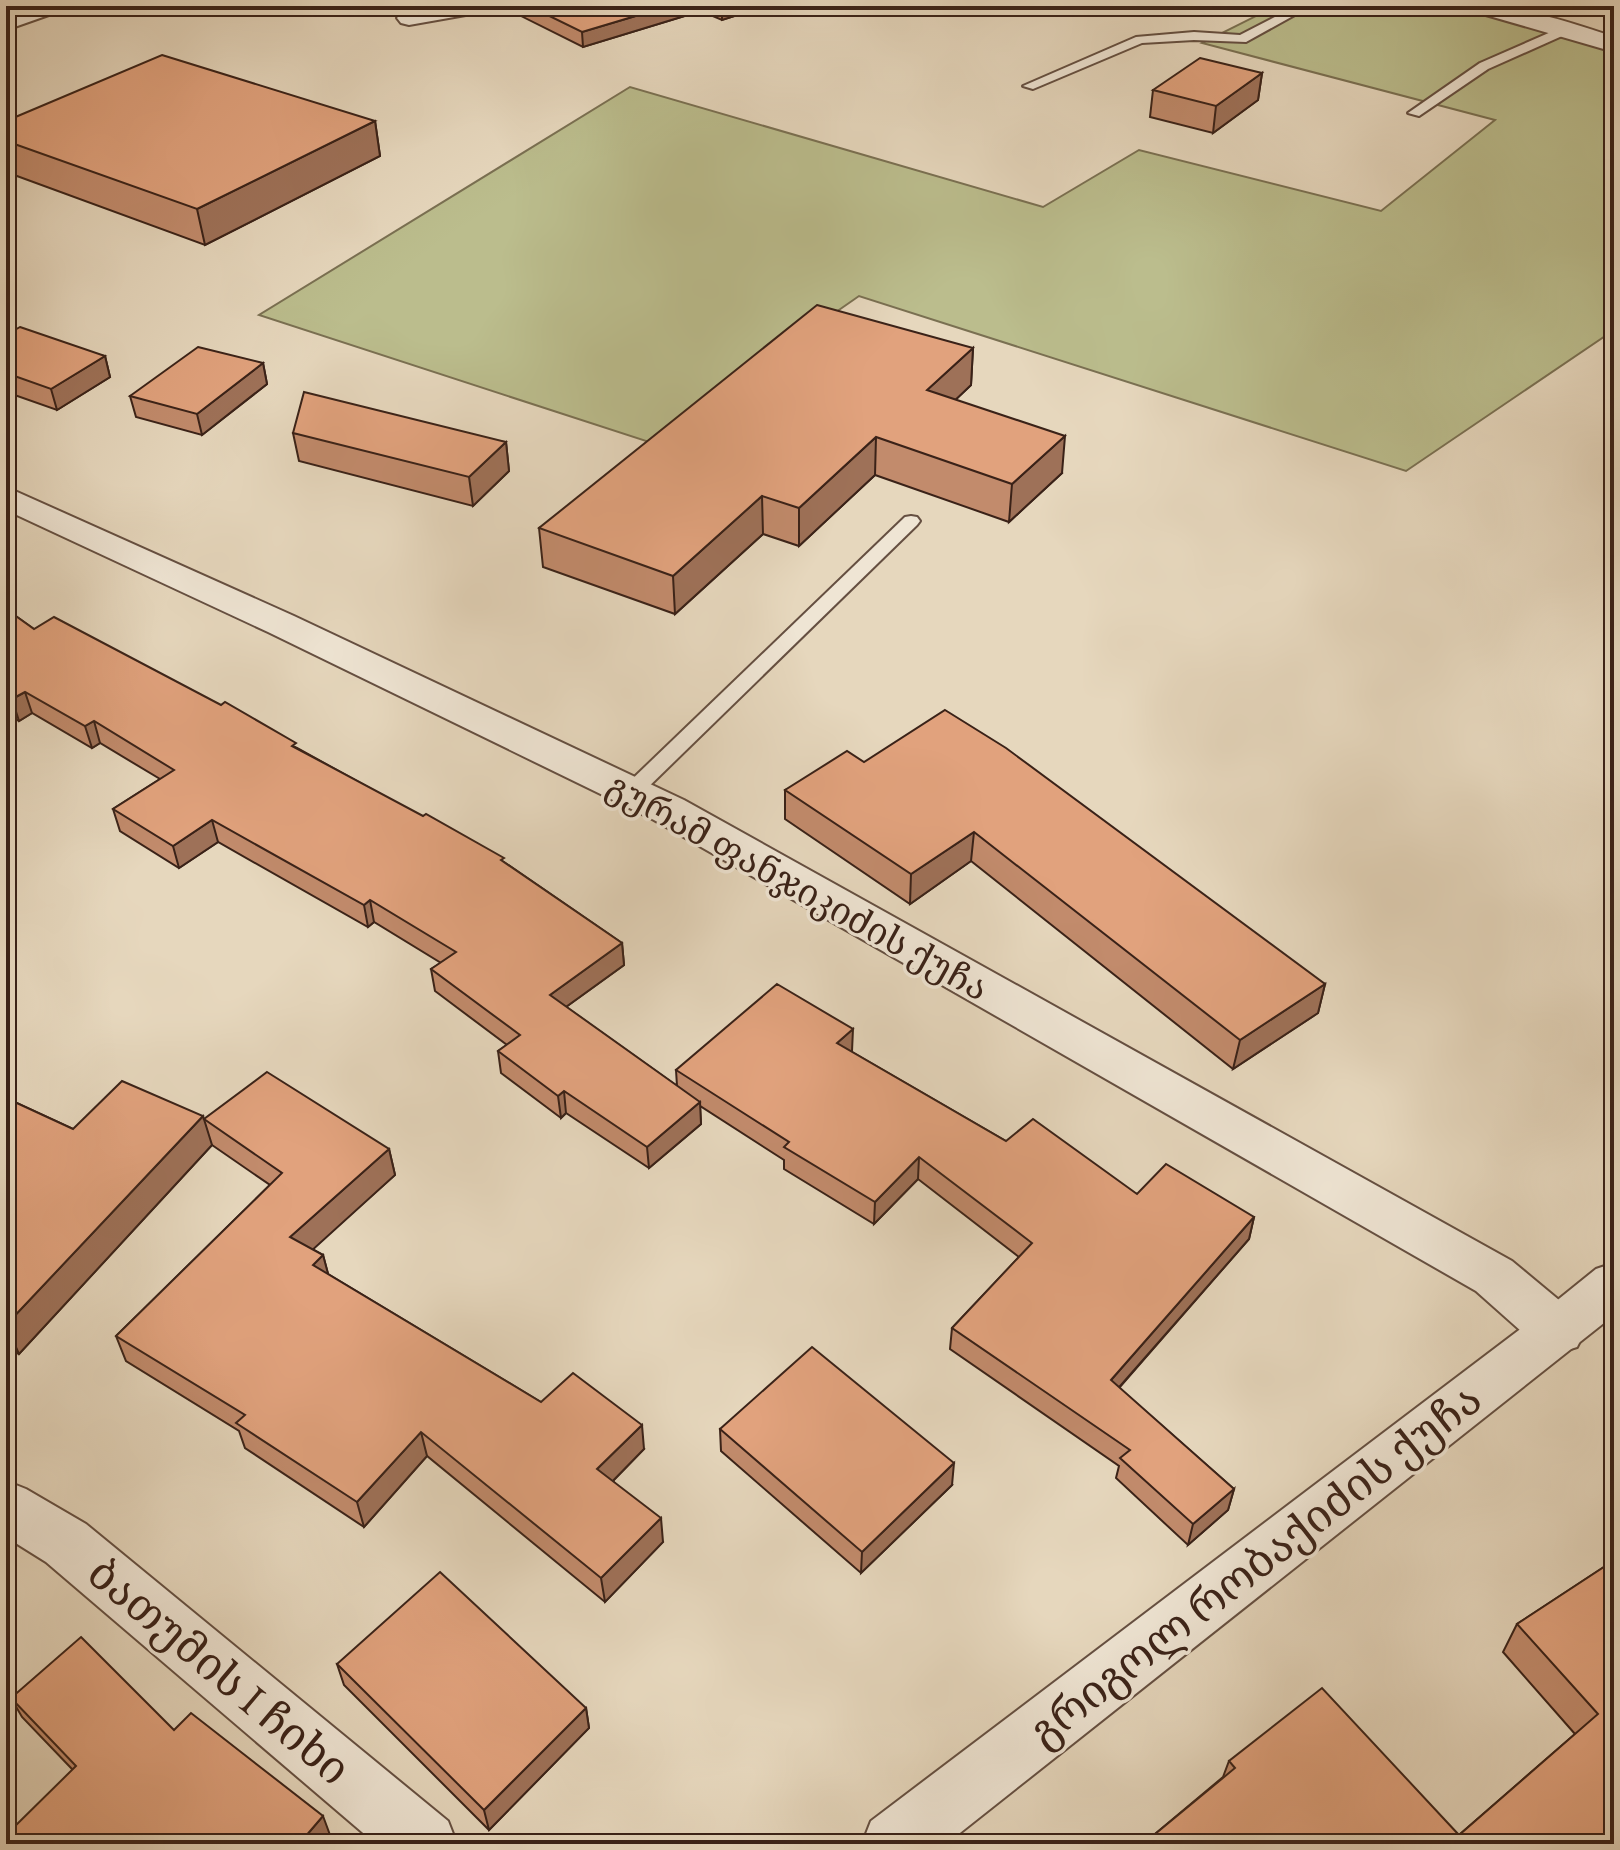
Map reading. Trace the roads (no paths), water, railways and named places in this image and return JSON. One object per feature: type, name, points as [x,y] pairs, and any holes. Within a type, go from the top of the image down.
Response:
[{"type":"street","points":[[6,23],[52,6]]},
{"type":"street","points":[[409,18],[477,6]]},
{"type":"street","points":[[1480,6],[1614,45]]},
{"type":"street","points":[[1567,29],[1602,13]]},
{"type":"street","name":"გურამ ფანჯიკიძის ქუჩა","points":[[6,497],[281,624],[669,810],[1494,1276],[1558,1331]]},
{"type":"street","name":"გრიგოლ რობაქიძის ქუჩა","points":[[894,1844],[1558,1331],[1614,1284]]},
{"type":"street","name":"ბათუმის I ჩიხი","points":[[6,1507],[66,1543],[425,1844]]},
{"type":"lane","points":[[1029,86],[1140,40],[1194,36],[1242,39],[1305,6]]},
{"type":"lane","points":[[1414,113],[1484,66],[1567,29]]},
{"type":"lane","points":[[631,792],[911,521]]}]
